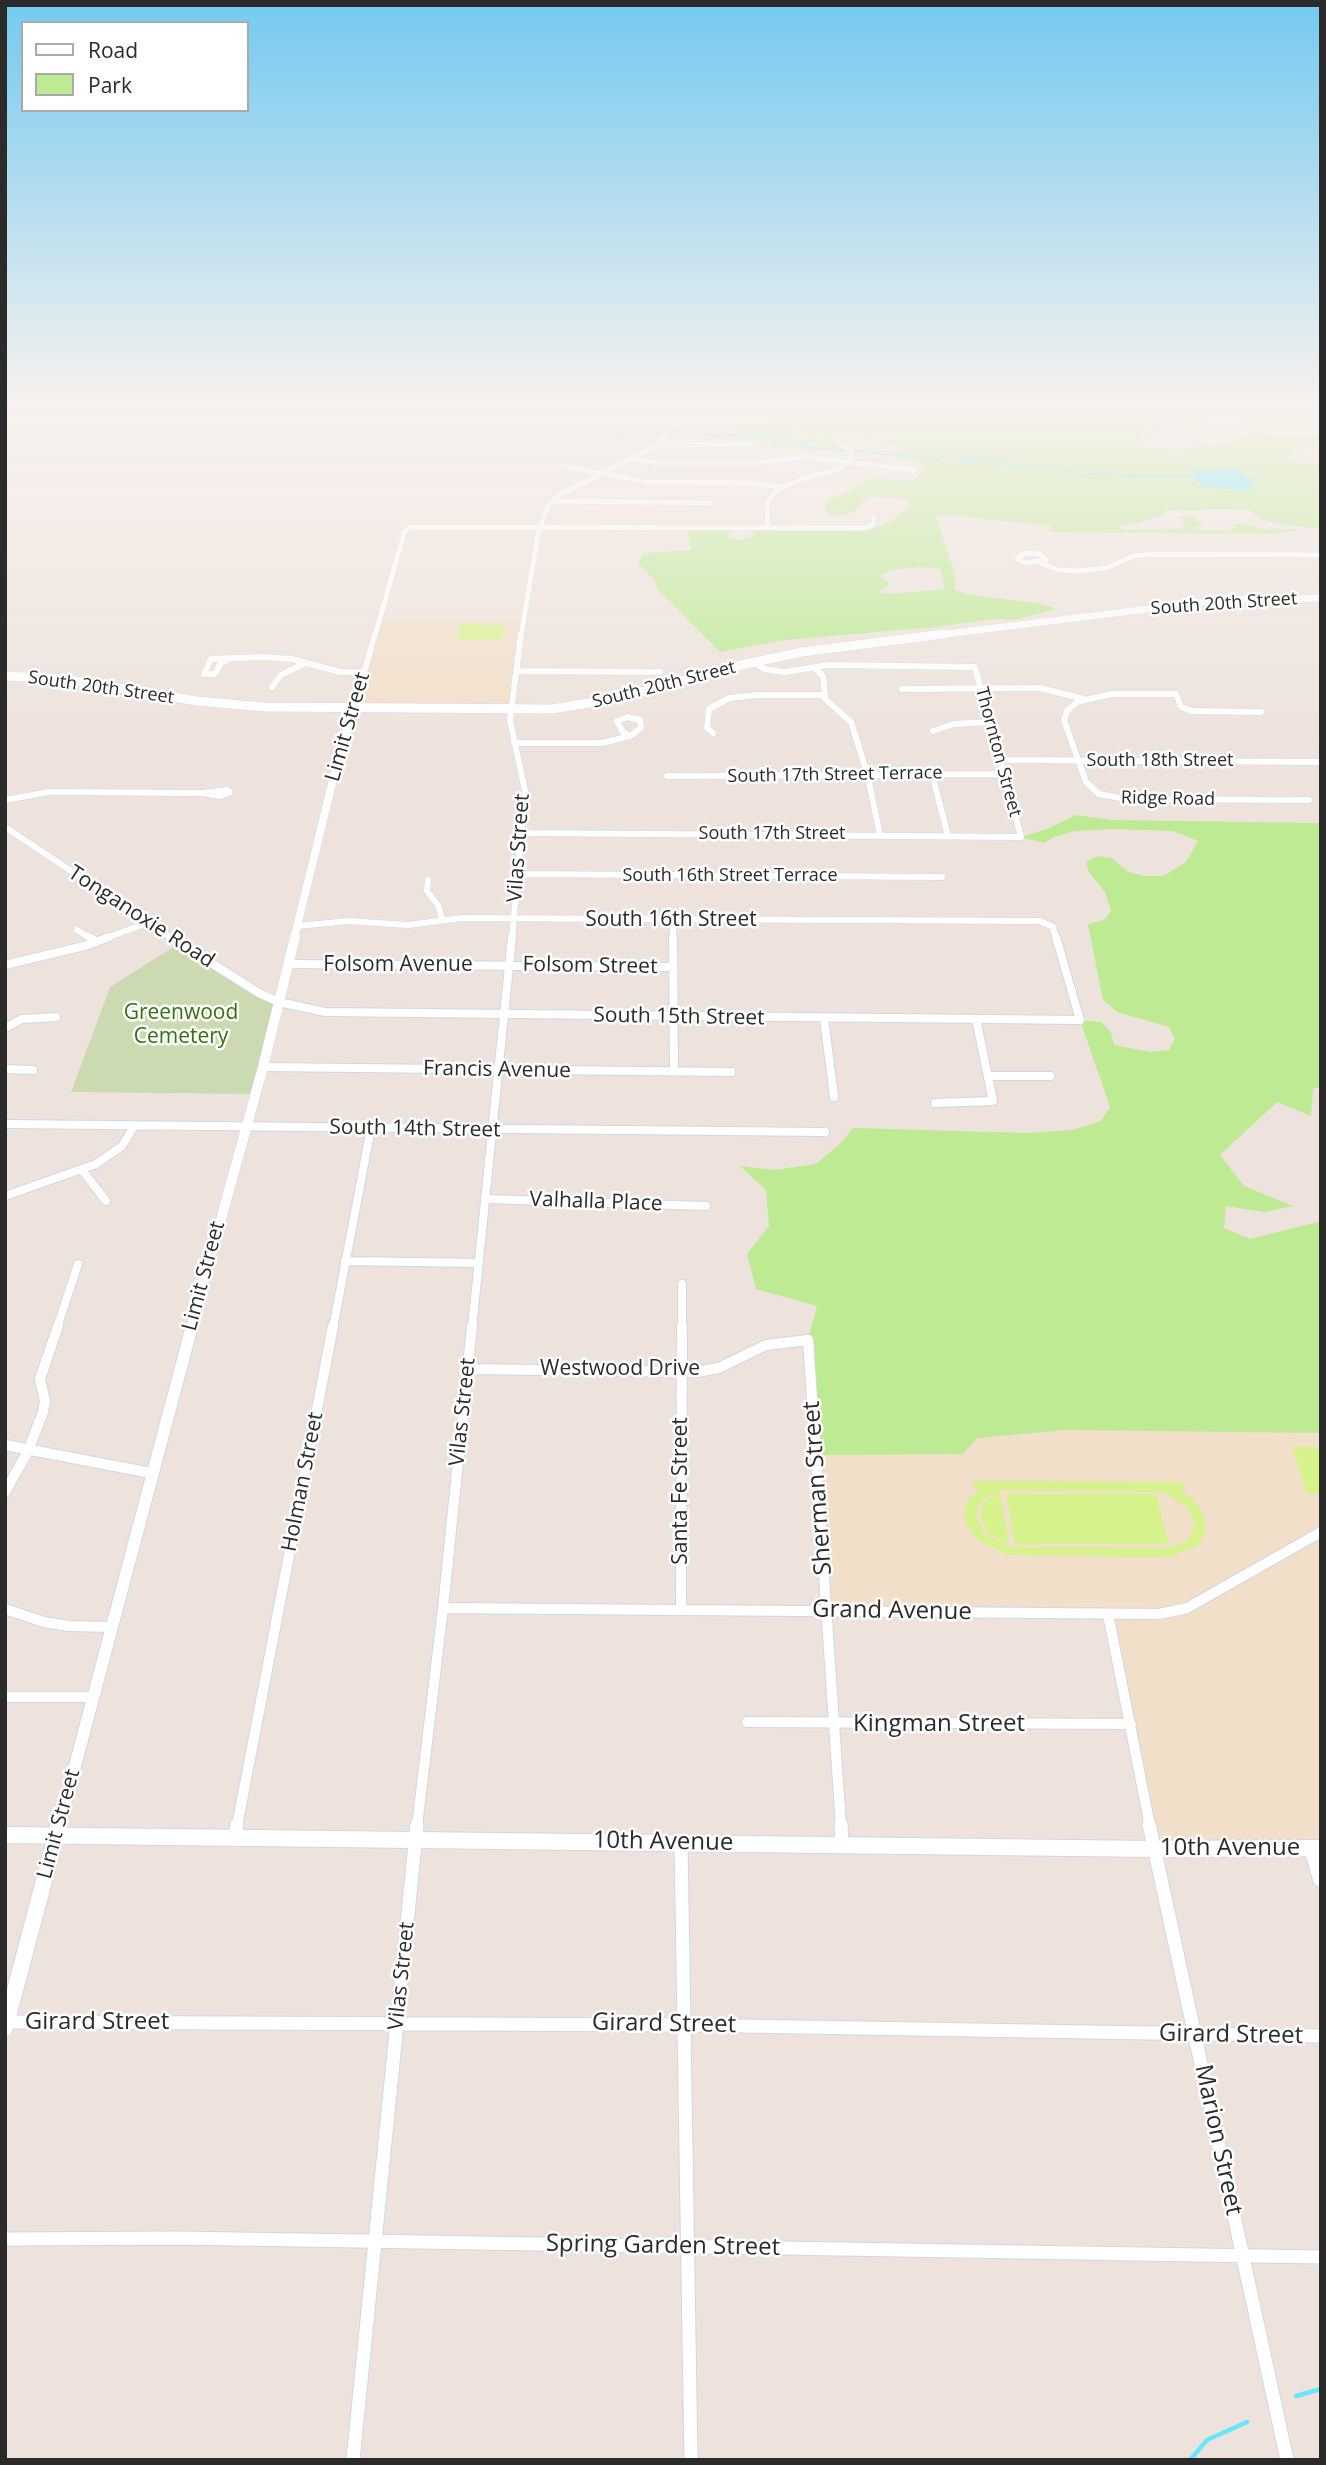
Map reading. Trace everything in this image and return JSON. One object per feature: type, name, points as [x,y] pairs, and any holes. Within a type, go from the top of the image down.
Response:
[{"type":"main road","name":"South 20th Street","points":[[5,676],[65,679],[221,704],[552,709],[596,703],[753,662],[837,647],[1242,598],[1321,598]]},
{"type":"street","name":"Vilas Street","points":[[353,2460],[415,1839],[443,1608],[523,833],[525,791],[510,710],[544,514]]},
{"type":"street","points":[[767,514],[768,527]]},
{"type":"street","points":[[541,526],[871,527],[874,517]]},
{"type":"street","name":"Limit Street","points":[[6,2025],[244,1126],[263,1067],[354,708],[404,533],[410,527],[541,526]]},
{"type":"street","points":[[1040,563],[1046,558],[1040,554],[1024,553],[1017,557],[1025,563],[1040,563],[1059,570],[1087,571],[1106,568],[1134,556],[1152,554],[1321,555]]},
{"type":"street","points":[[228,659],[283,658],[334,670],[364,671]]},
{"type":"street","points":[[753,662],[773,671],[814,668],[823,676],[825,695],[830,705],[851,722],[867,773],[880,835]]},
{"type":"street","points":[[272,687],[281,675],[305,663]]},
{"type":"street","name":"Thornton Street","points":[[814,668],[829,665],[975,667],[998,760],[1021,836]]},
{"type":"street","points":[[516,671],[660,672]]},
{"type":"street","points":[[902,689],[1040,688],[1084,699],[1111,694],[1176,694],[1181,707],[1198,711],[1261,712]]},
{"type":"street","points":[[713,733],[707,728],[709,709],[729,698],[757,695],[825,695]]},
{"type":"street","name":"Ridge Road","points":[[1084,699],[1070,707],[1065,715],[1078,760],[1090,788],[1112,797],[1309,800]]},
{"type":"street","points":[[514,743],[589,744],[630,736],[638,732],[640,720],[628,717],[617,721],[623,732],[630,736]]},
{"type":"street","points":[[933,731],[954,724],[989,722]]},
{"type":"street","name":"South 18th Street","points":[[998,760],[1321,762]]},
{"type":"street","points":[[932,774],[948,836]]},
{"type":"street","name":"South 17th Street Terrace","points":[[667,776],[1002,774]]},
{"type":"street","points":[[5,800],[49,792],[202,793]]},
{"type":"street","name":"Tonganoxie Road","points":[[5,827],[147,923],[248,987],[279,1002]]},
{"type":"street","name":"South 17th Street","points":[[523,833],[1021,836]]},
{"type":"street","name":"South 16th Street Terrace","points":[[518,874],[942,877]]},
{"type":"street","points":[[428,880],[427,891],[438,905],[442,919]]},
{"type":"street","name":"South 16th Street","points":[[298,926],[348,921],[408,925],[442,919],[1045,922],[1053,927],[1080,1020]]},
{"type":"street","points":[[673,920],[674,1072]]},
{"type":"street","points":[[5,965],[56,955],[147,923]]},
{"type":"street","points":[[77,930],[97,942]]},
{"type":"street","name":"Folsom Avenue","points":[[288,964],[508,966]]},
{"type":"street","name":"Folsom Street","points":[[508,966],[673,967]]},
{"type":"street","name":"South 15th Street","points":[[279,1002],[325,1012],[1080,1020]]},
{"type":"street","points":[[5,1028],[22,1019],[56,1017]]},
{"type":"street","points":[[824,1018],[834,1097]]},
{"type":"street","points":[[935,1103],[993,1101],[976,1019]]},
{"type":"street","name":"Francis Avenue","points":[[263,1067],[732,1072]]},
{"type":"street","points":[[5,1069],[33,1070]]},
{"type":"street","points":[[989,1076],[1050,1076]]},
{"type":"street","name":"South 14th Street","points":[[5,1124],[825,1132]]},
{"type":"street","points":[[5,1196],[82,1170],[116,1151],[131,1135],[135,1125]]},
{"type":"street","name":"Holman Street","points":[[235,1837],[371,1128]]},
{"type":"street","points":[[82,1170],[106,1201]]},
{"type":"street","name":"Valhalla Place","points":[[485,1199],[706,1206]]},
{"type":"street","points":[[345,1261],[479,1263]]},
{"type":"street","points":[[5,1492],[27,1451],[45,1401],[40,1378],[78,1264]]},
{"type":"street","name":"Santa Fe Street","points":[[681,1284],[681,1610]]},
{"type":"street","name":"Westwood Drive","points":[[467,1368],[681,1372],[719,1368],[766,1345],[808,1340]]},
{"type":"street","name":"Sherman Street","points":[[808,1340],[836,1723],[842,1845]]},
{"type":"street","points":[[5,1446],[152,1473]]},
{"type":"street","name":"Grand Avenue","points":[[443,1608],[1159,1614],[1187,1608],[1321,1532]]},
{"type":"street","points":[[5,1609],[56,1624],[111,1628]]},
{"type":"street","name":"Marion Street","points":[[1108,1614],[1154,1849],[1287,2460]]},
{"type":"street","points":[[5,1697],[93,1697]]},
{"type":"street","name":"Kingman Street","points":[[747,1722],[1130,1724]]},
{"type":"street","name":"10th Avenue","points":[[5,1835],[1154,1849],[1316,1848]]},
{"type":"street","points":[[681,1842],[691,2460]]},
{"type":"street","points":[[1316,1848],[1321,1879]]},
{"type":"street","name":"Girard Street","points":[[6,2025],[397,2022],[1321,2036]]},
{"type":"street","name":"Spring Garden Street","points":[[5,2239],[688,2245],[1321,2257]]},
{"type":"shaded area","points":[[379,619],[525,620],[510,710],[354,708]]},
{"type":"shaded area","points":[[1067,1430],[1321,1433],[1321,1848],[1154,1849],[1108,1614],[827,1610],[815,1455],[963,1454],[977,1438]]},
{"type":"green space","points":[[900,514],[1164,514],[1136,524],[1121,525],[1121,530],[1181,529],[1186,520],[1178,518],[1185,515],[1193,516],[1205,527],[1193,527],[1195,530],[1233,531],[1230,528],[1238,528],[1232,526],[1238,523],[1263,529],[1302,529],[1273,534],[1049,532],[1044,531],[1052,528],[1050,526],[948,515],[936,517],[955,574],[955,590],[971,595],[1037,603],[1057,609],[1014,620],[993,619],[936,627],[785,640],[720,652],[657,588],[654,580],[638,563],[644,553],[692,550],[687,529],[738,529],[727,534],[728,538],[740,540],[755,535],[747,529],[873,529]],"holes":[[[919,567],[940,569],[945,589],[890,594],[877,592],[891,584],[880,576],[891,570]]]},
{"type":"green space","points":[[1254,514],[1321,514],[1321,529],[1279,524],[1260,519]]},
{"type":"green space","points":[[461,624],[505,625],[501,640],[456,640]]},
{"type":"green space","points":[[1076,815],[1111,820],[1321,823],[1321,1086],[1313,1089],[1311,1116],[1277,1102],[1220,1155],[1244,1186],[1293,1206],[1264,1212],[1226,1206],[1224,1228],[1250,1239],[1318,1222],[1321,1217],[1321,1433],[1067,1430],[977,1438],[963,1454],[815,1455],[808,1340],[817,1306],[756,1289],[747,1254],[769,1226],[766,1190],[740,1166],[775,1170],[816,1164],[843,1141],[853,1128],[1028,1133],[1072,1130],[1101,1121],[1110,1107],[1080,1020],[1101,1022],[1111,1032],[1114,1045],[1150,1052],[1169,1050],[1175,1039],[1169,1027],[1117,1012],[1103,1000],[1088,924],[1104,920],[1111,911],[1105,892],[1089,872],[1086,862],[1097,856],[1112,858],[1128,872],[1163,876],[1186,862],[1198,841],[1173,831],[1113,829],[1075,831],[1044,843],[1021,837],[1047,829]]},
{"type":"green space","name":"Greenwood Cemetery","points":[[180,943],[279,1002],[255,1094],[71,1092],[110,987]]},
{"type":"green space","points":[[1292,1447],[1321,1447],[1321,1494],[1307,1494]]},
{"type":"green space","points":[[973,1481],[1182,1482],[1184,1490],[1180,1491],[1194,1500],[1203,1513],[1206,1533],[1197,1546],[1170,1557],[1008,1555],[979,1541],[967,1526],[964,1510],[967,1502],[980,1489],[974,1488]],"holes":[[[1004,1490],[1162,1492],[1188,1507],[1195,1526],[1186,1542],[1168,1548],[1011,1547],[985,1534],[976,1518],[983,1499]]]},
{"type":"green space","points":[[1000,1493],[1009,1544],[989,1534],[980,1518],[984,1502]]},
{"type":"green space","points":[[1006,1494],[1156,1494],[1169,1544],[1015,1544]]},
{"type":"waterway","points":[[1296,2396],[1321,2389]]},
{"type":"waterway","points":[[1190,2460],[1207,2440],[1247,2422]]}]
